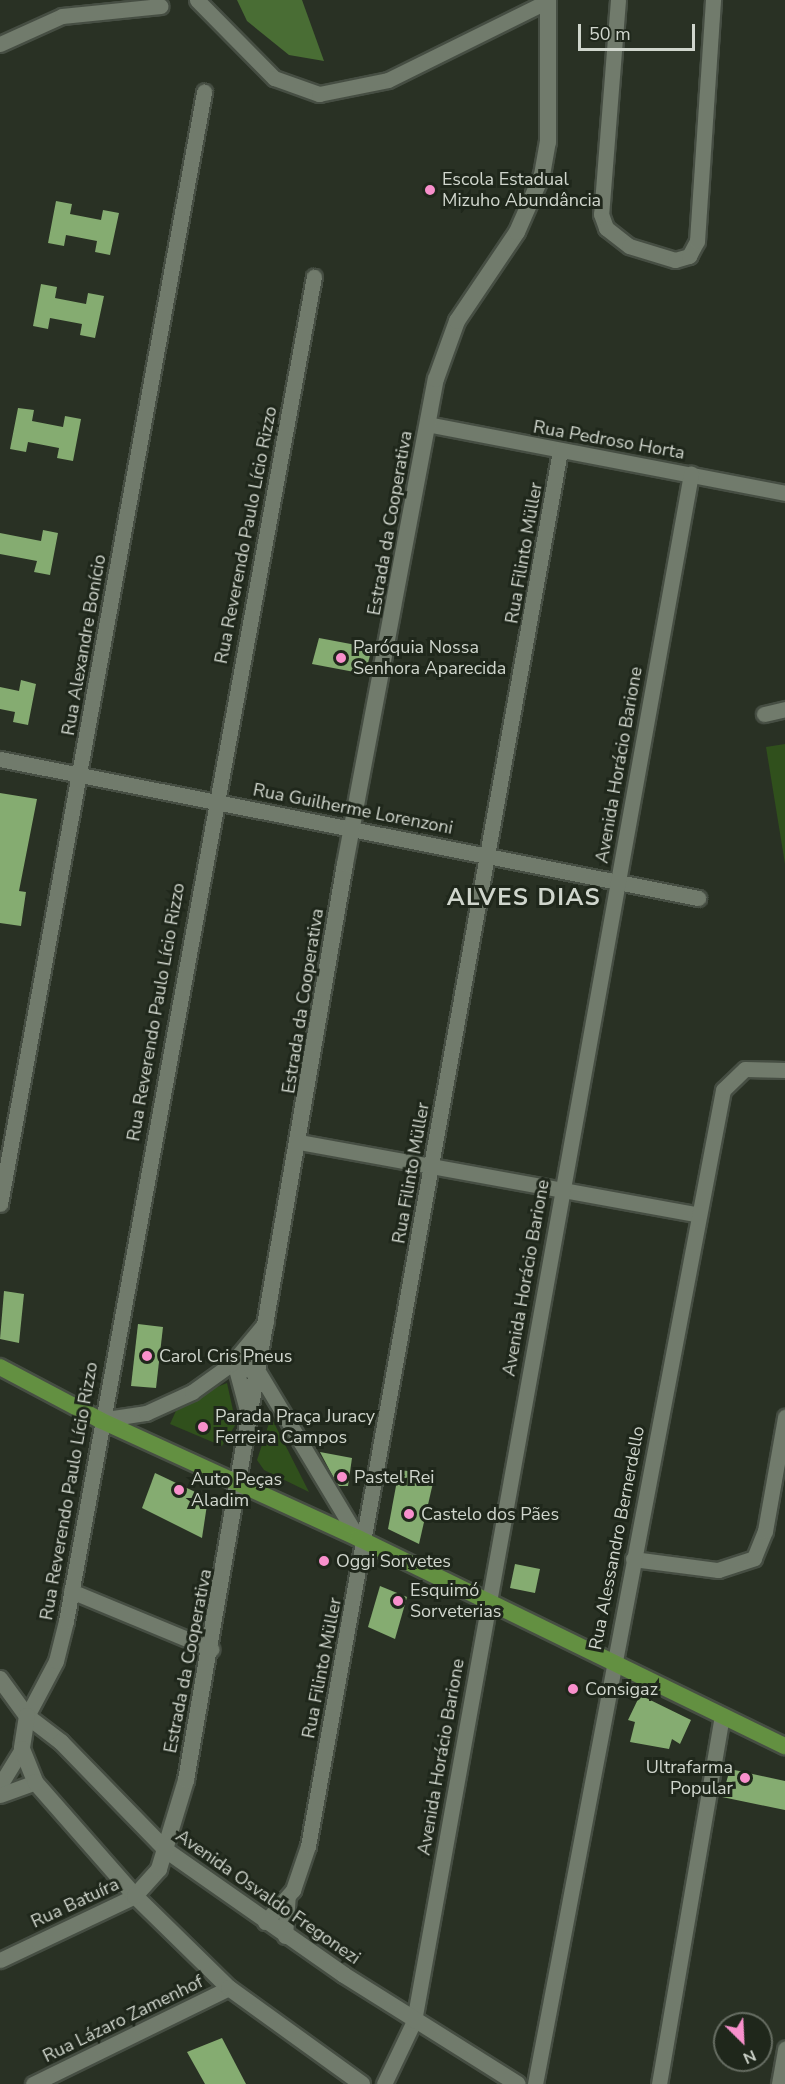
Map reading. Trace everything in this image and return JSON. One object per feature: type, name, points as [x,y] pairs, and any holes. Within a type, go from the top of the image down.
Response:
[{"type":"main road","points":[[0,1366],[100,1420],[240,1487],[362,1540],[489,1604],[785,1746]]},
{"type":"street","points":[[197,0],[274,78],[319,94],[388,80],[548,1]]},
{"type":"street","points":[[618,0],[603,222],[629,246],[675,260],[693,252],[713,0]]},
{"type":"street","name":"Estrada da Cooperativa","points":[[135,1896],[159,1869],[167,1851],[211,1649],[353,827],[427,424],[457,321],[517,232],[542,176],[548,142],[548,1]]},
{"type":"street","points":[[0,44],[62,16],[160,6]]},
{"type":"street","name":"Rua Alexandre Bonício","points":[[0,1204],[81,777],[204,92]]},
{"type":"street","name":"Rua Reverendo Paulo Lício Rizzo","points":[[22,1749],[27,1716],[56,1661],[72,1591],[100,1420],[314,277]]},
{"type":"street","name":"Rua Pedroso Horta","points":[[427,424],[785,493]]},
{"type":"street","name":"Rua Filinto Müller","points":[[285,1936],[288,1897],[308,1845],[431,1166],[491,856],[560,451]]},
{"type":"street","name":"Avenida Horácio Barione","points":[[384,2084],[414,2021],[691,474]]},
{"type":"street","points":[[764,714],[785,709]]},
{"type":"street","name":"Rua Guilherme Lorenzoni","points":[[0,759],[81,777],[353,827],[698,898]]},
{"type":"street","name":"Rua Alessandro Bernerdello","points":[[535,2084],[697,1214],[723,1090],[734,1074],[769,1066],[785,1070]]},
{"type":"street","points":[[299,1142],[697,1214]]},
{"type":"street","name":"Estrada da Cooperativa","points":[[249,1420],[233,1364],[266,1322]]},
{"type":"street","points":[[100,1420],[166,1405],[233,1364],[259,1373],[362,1540]]},
{"type":"street","points":[[633,1559],[718,1570],[754,1558],[765,1531],[785,1417]]},
{"type":"street","points":[[72,1591],[211,1649]]},
{"type":"street","name":"Avenida Osvaldo Fregonezi","points":[[0,1679],[27,1716],[61,1742],[167,1851],[285,1936],[414,2021],[518,2084]]},
{"type":"street","points":[[659,2084],[722,1715]]},
{"type":"street","points":[[22,1749],[35,1782],[135,1896],[229,1988],[362,2084]]},
{"type":"street","points":[[0,1785],[22,1749]]},
{"type":"street","points":[[0,1795],[35,1782]]},
{"type":"street","name":"Rua Batuíra","points":[[0,1960],[135,1896]]},
{"type":"street","name":"Rua Filinto Müller","points":[[265,1922],[288,1897]]},
{"type":"street","name":"Rua Lázaro Zamenhof","points":[[33,2084],[229,1988]]},
{"type":"street","points":[[779,2084],[785,2049]]},
{"type":"green space","points":[[237,0],[302,0],[324,61],[289,55],[247,21]]},
{"type":"green space","points":[[785,744],[785,864],[766,747]]},
{"type":"green space","points":[[227,1383],[236,1424],[222,1446],[170,1424],[180,1402]]},
{"type":"green space","points":[[271,1417],[309,1492],[264,1470],[257,1460]]},
{"type":"building","points":[[56,201],[72,204],[70,214],[101,220],[103,210],[119,213],[110,255],[95,252],[97,241],[66,235],[64,246],[48,243]]},
{"type":"building","points":[[41,284],[57,287],[55,298],[86,304],[88,293],[104,296],[95,338],[80,335],[82,324],[50,318],[48,329],[33,326]]},
{"type":"building","points":[[18,408],[34,410],[32,421],[63,427],[65,416],[81,419],[73,461],[57,458],[59,448],[28,442],[26,452],[10,449]]},
{"type":"building","points":[[43,530],[58,533],[50,575],[34,572],[37,561],[0,554],[0,533],[41,541]]},
{"type":"building","name":"Paróquia Nossa Senhora Aparecida","points":[[319,638],[372,648],[365,674],[312,664]]},
{"type":"building","points":[[21,680],[36,684],[28,725],[13,722],[15,712],[0,709],[0,687],[19,691]]},
{"type":"building","points":[[0,793],[37,799],[19,891],[26,892],[21,926],[0,923]]},
{"type":"building","points":[[4,1291],[24,1294],[19,1343],[0,1339]]},
{"type":"building","name":"Carol Cris Pneus","points":[[138,1324],[163,1327],[156,1388],[131,1386]]},
{"type":"building","points":[[320,1452],[352,1458],[348,1486],[338,1486]]},
{"type":"building","points":[[399,1470],[435,1474],[419,1544],[388,1529]]},
{"type":"building","points":[[155,1473],[208,1498],[202,1538],[142,1508]]},
{"type":"building","points":[[515,1564],[540,1569],[535,1593],[510,1588]]},
{"type":"building","points":[[380,1586],[407,1597],[395,1639],[368,1627]]},
{"type":"building","points":[[640,1695],[691,1720],[680,1744],[672,1739],[669,1749],[630,1742],[635,1722],[628,1720]]},
{"type":"building","points":[[730,1769],[785,1781],[785,1810],[722,1797]]},
{"type":"building","points":[[222,2038],[246,2084],[205,2084],[187,2052]]},
{"type":"place","name":"Escola Estadual Mizuho Abundância","points":[[430,190]]},
{"type":"place","name":"Paróquia Nossa Senhora Aparecida","points":[[341,658]]},
{"type":"place","name":"Carol Cris Pneus","points":[[147,1356]]},
{"type":"place","name":"Parada Praça Juracy Ferreira Campos","points":[[203,1427]]},
{"type":"place","name":"Pastel Rei","points":[[342,1477]]},
{"type":"place","name":"Auto Peças Aladim","points":[[179,1490]]},
{"type":"place","name":"Castelo dos Pães","points":[[409,1514]]},
{"type":"place","name":"Oggi Sorvetes","points":[[324,1561]]},
{"type":"place","name":"Esquimó Sorveterias","points":[[398,1601]]},
{"type":"place","name":"Consigaz","points":[[573,1689]]},
{"type":"place","name":"Ultrafarma Popular","points":[[745,1778]]},
{"type":"district","name":"ALVES DIAS","points":[[524,898]]}]
